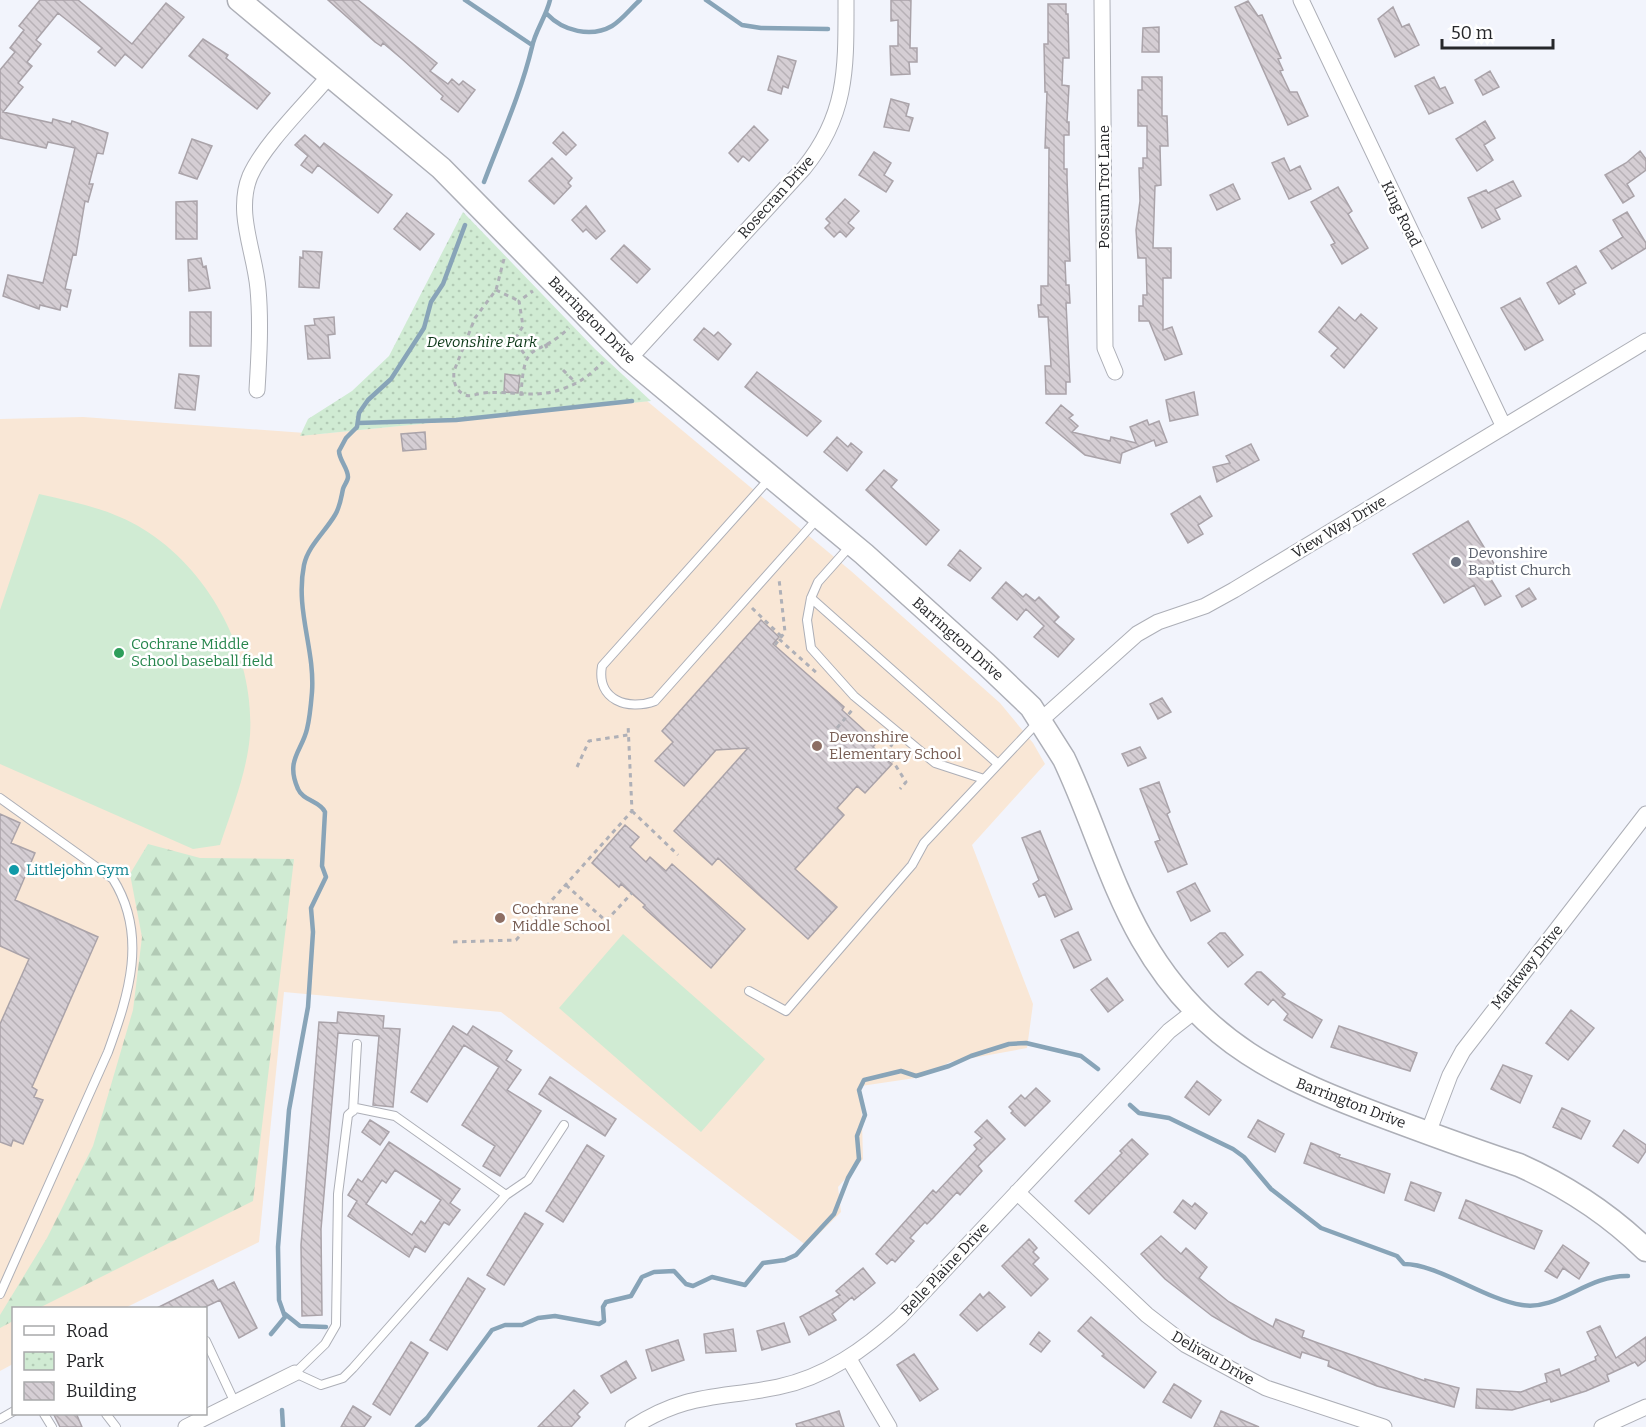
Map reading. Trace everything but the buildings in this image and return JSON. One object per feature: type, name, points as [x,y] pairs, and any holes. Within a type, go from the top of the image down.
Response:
[{"type":"street","name":"Barrington Drive","points":[[239,0],[441,168],[629,359],[852,544],[986,664],[1041,720],[1064,759],[1083,800],[1142,938],[1171,983],[1235,1046],[1285,1077],[1314,1091],[1549,1179],[1605,1215],[1646,1250]]},
{"type":"street","name":"Rosecran Drive","points":[[629,359],[804,168],[825,139],[840,105],[844,85],[846,0]]},
{"type":"street","name":"Possum Trot Lane","points":[[1102,0],[1105,348],[1115,372]]},
{"type":"street","name":"King Road","points":[[1301,0],[1504,427]]},
{"type":"street","points":[[256,390],[258,287],[246,225],[244,195],[250,177],[262,156],[330,75]]},
{"type":"street","name":"View Way Drive","points":[[1041,720],[1137,634],[1158,622],[1205,606],[1234,590],[1646,341]]},
{"type":"street","name":"Markway Drive","points":[[1428,1133],[1450,1075],[1469,1042],[1646,814]]},
{"type":"street","name":"Belle Plaine Drive","points":[[633,1427],[674,1405],[722,1394],[778,1387],[824,1371],[849,1359],[900,1317],[1169,1032],[1196,1010]]},
{"type":"street","name":"Delivau Drive","points":[[1017,1192],[1147,1315],[1186,1345],[1266,1388],[1384,1427]]},
{"type":"street","points":[[849,1359],[889,1427]]},
{"type":"street","points":[[186,1427],[295,1373]]},
{"type":"street","points":[[1602,1427],[1646,1407]]},
{"type":"lane","points":[[771,476],[602,666],[600,679],[606,690],[616,700],[629,706],[641,706],[655,701],[819,516]]},
{"type":"lane","points":[[852,544],[818,582],[811,598],[807,620],[811,648],[854,696],[935,763],[984,779]]},
{"type":"lane","points":[[811,598],[997,763]]},
{"type":"lane","points":[[749,991],[786,1011],[912,865],[924,843],[997,763],[1041,720]]},
{"type":"lane","points":[[0,798],[113,879],[131,916],[132,959],[123,1011],[108,1052],[0,1294]]},
{"type":"lane","points":[[352,1111],[357,1044]]},
{"type":"lane","points":[[506,1195],[395,1116],[356,1108],[352,1111],[348,1115],[338,1194],[336,1325],[325,1344],[295,1373],[321,1385],[343,1378],[506,1195],[528,1180],[564,1125]]},
{"type":"lane","points":[[207,1343],[235,1403]]},
{"type":"path","points":[[504,259],[496,290],[471,326],[453,378],[459,390],[469,396],[484,393],[521,396],[551,392],[576,383],[603,362]]},
{"type":"path","points":[[496,290],[519,301]]},
{"type":"path","points":[[519,301],[534,291]]},
{"type":"path","points":[[511,346],[513,339],[523,326],[519,301]]},
{"type":"path","points":[[521,396],[522,370],[527,357],[569,328]]},
{"type":"path","points":[[510,336],[527,357]]},
{"type":"path","points":[[545,344],[548,350]]},
{"type":"path","points":[[563,370],[576,383]]},
{"type":"path","points":[[775,645],[785,632],[778,575]]},
{"type":"path","points":[[753,609],[820,676]]},
{"type":"path","points":[[837,728],[854,708]]},
{"type":"path","points":[[628,724],[632,811],[678,855]]},
{"type":"path","points":[[577,767],[588,741],[628,735]]},
{"type":"path","points":[[893,743],[887,752],[906,782],[900,789]]},
{"type":"path","points":[[453,942],[516,939],[632,811]]},
{"type":"path","points":[[566,885],[606,921],[632,893]]},
{"type":"shaded area","name":"Cochrane Middle School","points":[[647,401],[851,571],[1000,703],[1033,743],[1045,764],[972,845],[1033,1004],[1027,1048],[950,1062],[922,1077],[861,1086],[863,1159],[838,1187],[841,1212],[807,1246],[501,1012],[284,992],[259,1242],[127,1307],[12,1307],[12,1365],[0,1371],[0,419],[83,417],[319,434]]},
{"type":"green space","name":"Devonshire Park","points":[[463,212],[595,349],[651,401],[300,436],[308,419],[352,391],[389,356]]},
{"type":"green space","name":"Cochrane Middle School baseball field","points":[[39,494],[105,511],[143,529],[167,546],[189,567],[208,591],[224,617],[245,675],[250,705],[250,735],[242,777],[220,845],[193,849],[0,764],[0,610]]},
{"type":"green space","points":[[148,844],[200,858],[294,859],[253,1201],[41,1307],[12,1307],[12,1322],[0,1328],[0,1315],[47,1238],[93,1146],[133,1010],[142,937],[130,874]]},
{"type":"green space","points":[[623,934],[765,1059],[701,1132],[559,1008]]},
{"type":"waterway","points":[[465,0],[532,45]]},
{"type":"waterway","points":[[484,182],[516,98],[533,41],[550,0]]},
{"type":"waterway","points":[[547,14],[561,25],[578,31],[595,32],[612,26],[640,0]]},
{"type":"waterway","points":[[706,0],[742,25],[761,28],[828,29]]},
{"type":"waterway","points":[[271,1334],[285,1317],[279,1300],[278,1247],[289,1110],[308,1007],[313,932],[311,908],[326,877],[322,866],[325,812],[323,808],[300,793],[293,770],[307,729],[312,692],[311,660],[303,614],[304,565],[313,545],[337,512],[348,478],[339,451],[346,438],[357,427],[359,413],[368,400],[391,379],[424,328],[431,302],[443,284],[465,225]]},
{"type":"waterway","points":[[358,423],[456,420],[632,401]]},
{"type":"waterway","points":[[417,1427],[427,1418],[492,1330],[505,1325],[522,1325],[538,1318],[555,1316],[599,1324],[604,1321],[603,1307],[606,1302],[631,1296],[642,1277],[654,1272],[674,1271],[686,1284],[693,1286],[712,1277],[745,1285],[763,1263],[785,1260],[796,1255],[834,1214],[848,1178],[859,1159],[857,1136],[865,1115],[859,1090],[864,1080],[901,1071],[916,1076],[1009,1044],[1026,1043],[1081,1056],[1098,1069]]},
{"type":"waterway","points":[[1130,1105],[1139,1113],[1169,1118],[1233,1149],[1244,1157],[1271,1189],[1321,1228],[1397,1256],[1404,1264],[1446,1275],[1507,1302],[1522,1305],[1548,1303],[1599,1281],[1628,1276]]},
{"type":"waterway","points":[[285,1314],[300,1326],[326,1327]]},
{"type":"waterway","points":[[282,1410],[283,1427]]},
{"type":"place","name":"Devonshire Baptist Church","points":[[1456,562]]},
{"type":"place","name":"Cochrane Middle School baseball field","points":[[119,653]]},
{"type":"place","name":"Devonshire Elementary School","points":[[817,746]]},
{"type":"place","name":"Littlejohn Gym","points":[[14,870]]},
{"type":"place","name":"Cochrane Middle School","points":[[500,918]]}]
